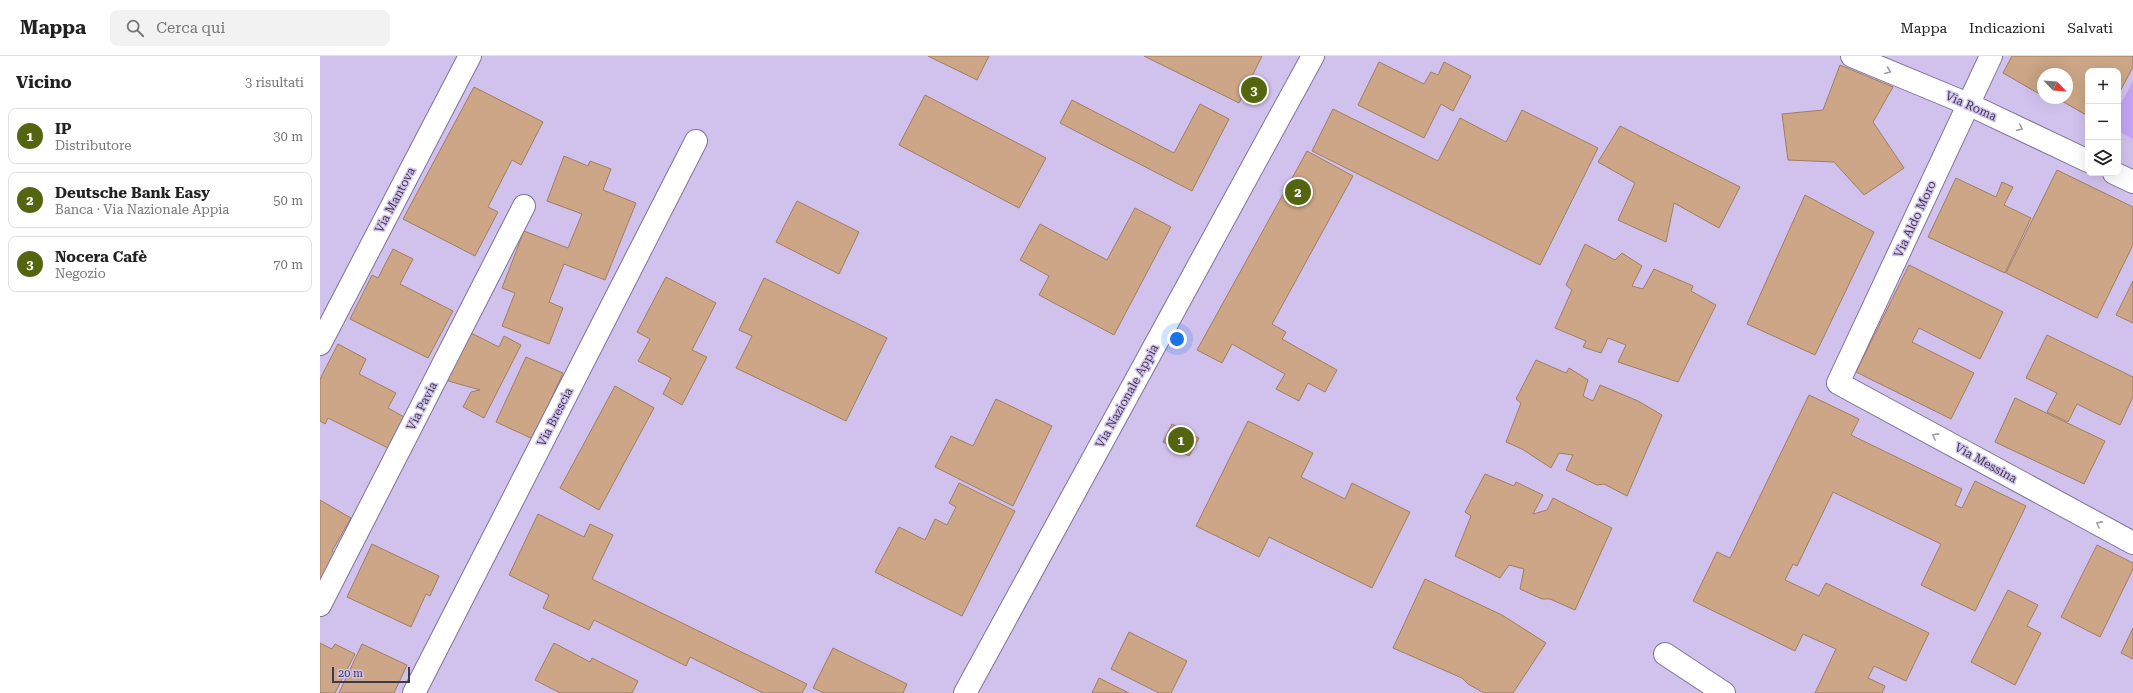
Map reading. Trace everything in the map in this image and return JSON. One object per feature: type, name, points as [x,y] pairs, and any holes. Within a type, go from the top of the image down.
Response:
[{"type":"street","name":"Via Mantova","points":[[320,344],[470,56]]},
{"type":"street","name":"Via Nazionale Appia","points":[[965,693],[1313,56]]},
{"type":"street","name":"Via Roma","points":[[1852,56],[1968,104],[2085,160]]},
{"type":"street","name":"Via Aldo Moro","points":[[1838,383],[1991,56]]},
{"type":"street","name":"Via Brescia","points":[[414,693],[696,141]]},
{"type":"street","points":[[2120,176],[2133,182]]},
{"type":"street","name":"Via Pavia","points":[[320,605],[524,206]]},
{"type":"street","name":"Via Messina","points":[[1838,383],[2133,543]]},
{"type":"street","points":[[1666,654],[1724,693]]},
{"type":"shaded area","points":[[2133,81],[2133,139],[2121,133],[2121,103]]},
{"type":"building","points":[[928,56],[989,56],[977,80]]},
{"type":"building","points":[[1144,56],[1262,56],[1239,103]]},
{"type":"building","points":[[2012,56],[2133,56],[2133,67],[2121,89],[2121,68],[2085,68],[2085,114],[2067,104],[2073,104],[2073,68],[2037,68],[2037,93],[2003,73]]},
{"type":"building","points":[[1379,62],[1424,84],[1431,72],[1438,75],[1444,62],[1471,76],[1453,111],[1441,104],[1424,138],[1358,105]]},
{"type":"building","points":[[1840,65],[1893,87],[1873,122],[1904,168],[1864,195],[1834,162],[1788,160],[1782,114],[1823,110]]},
{"type":"building","points":[[474,87],[543,122],[521,165],[512,160],[488,207],[498,212],[475,256],[403,219]]},
{"type":"building","points":[[925,95],[1046,158],[1019,208],[899,145]]},
{"type":"building","points":[[1072,100],[1174,153],[1200,104],[1229,119],[1192,191],[1060,123]]},
{"type":"building","points":[[1333,109],[1438,161],[1460,118],[1506,142],[1522,110],[1598,148],[1540,265],[1312,151]]},
{"type":"building","points":[[1620,126],[1740,187],[1719,228],[1674,203],[1666,242],[1618,220],[1635,183],[1598,162]]},
{"type":"building","points":[[1307,151],[1353,176],[1272,324],[1286,332],[1282,339],[1337,370],[1325,392],[1308,383],[1299,401],[1276,389],[1285,374],[1232,344],[1222,363],[1197,350]]},
{"type":"building","points":[[564,156],[588,166],[590,161],[611,169],[603,190],[636,203],[605,280],[564,264],[549,302],[563,308],[549,344],[502,326],[515,293],[502,288],[524,231],[568,248],[582,214],[547,201]]},
{"type":"building","points":[[2057,170],[2133,207],[2133,245],[2097,318],[2006,273]]},
{"type":"building","points":[[1956,178],[1996,197],[2002,182],[2013,187],[2004,205],[2031,218],[2005,273],[1928,237]]},
{"type":"building","points":[[1805,195],[1874,232],[1815,355],[1747,324]]},
{"type":"building","points":[[797,201],[859,232],[839,274],[776,242]]},
{"type":"building","points":[[1135,208],[1171,227],[1114,335],[1039,295],[1049,276],[1020,260],[1040,224],[1107,260]]},
{"type":"building","points":[[1585,244],[1615,260],[1622,253],[1642,266],[1632,286],[1643,289],[1654,269],[1693,286],[1691,291],[1716,305],[1678,382],[1618,362],[1626,345],[1608,338],[1601,353],[1583,347],[1586,341],[1555,328],[1572,290],[1566,285]]},
{"type":"building","points":[[393,249],[413,259],[400,284],[453,311],[428,358],[350,319],[372,275],[378,278]]},
{"type":"building","points":[[1909,265],[2003,312],[1980,359],[1919,328],[1912,342],[1974,373],[1951,419],[1856,372]]},
{"type":"building","points":[[666,277],[716,303],[692,350],[707,357],[682,405],[663,394],[671,378],[638,361],[650,339],[637,332]]},
{"type":"building","points":[[764,278],[887,338],[846,421],[736,368],[752,336],[739,330]]},
{"type":"building","points":[[2133,281],[2133,323],[2116,315]]},
{"type":"building","points":[[469,332],[499,347],[504,336],[521,345],[484,418],[463,407],[471,392],[480,390],[445,380]]},
{"type":"building","points":[[2047,335],[2133,377],[2133,397],[2120,425],[2077,404],[2068,422],[2047,412],[2057,393],[2026,378]]},
{"type":"building","points":[[338,344],[366,359],[359,374],[396,393],[388,408],[404,417],[388,448],[328,418],[325,424],[320,421],[320,379]]},
{"type":"building","points":[[526,357],[563,373],[533,439],[496,422]]},
{"type":"building","points":[[1536,360],[1566,373],[1569,368],[1588,380],[1583,396],[1593,401],[1600,385],[1638,401],[1662,415],[1627,496],[1604,484],[1597,485],[1566,470],[1573,455],[1559,453],[1551,468],[1522,449],[1506,442],[1521,403],[1516,399]]},
{"type":"building","points":[[615,386],[654,408],[599,510],[560,488]]},
{"type":"building","points":[[1809,395],[1859,419],[1851,435],[1962,489],[1955,505],[1962,508],[1975,481],[2026,506],[1975,611],[1921,585],[1941,544],[1833,492],[1797,566],[1793,564],[1785,580],[1819,596],[1826,583],[1929,633],[1906,681],[1874,666],[1868,678],[1885,686],[1882,693],[1815,693],[1836,649],[1803,634],[1795,651],[1693,601],[1717,552],[1730,558]]},
{"type":"building","points":[[2015,398],[2105,441],[2084,484],[1995,442]]},
{"type":"building","points":[[996,399],[1052,426],[1013,506],[935,467],[951,436],[973,446]]},
{"type":"building","points":[[1248,421],[1313,453],[1301,477],[1345,499],[1352,483],[1410,512],[1372,588],[1269,537],[1259,557],[1196,526]]},
{"type":"building","points":[[1172,424],[1199,438],[1189,456],[1163,442]]},
{"type":"building","points":[[1485,474],[1514,486],[1516,482],[1543,495],[1533,514],[1547,510],[1553,498],[1612,528],[1575,610],[1550,599],[1542,599],[1520,589],[1524,569],[1509,565],[1500,578],[1455,556],[1471,516],[1465,512]]},
{"type":"building","points":[[959,483],[1015,511],[962,616],[875,572],[899,527],[925,540],[935,519],[947,525],[956,507],[949,503]]},
{"type":"building","points":[[320,500],[351,518],[332,551],[336,554],[320,581]]},
{"type":"building","points":[[538,514],[584,537],[590,524],[613,535],[592,579],[807,684],[802,693],[763,693],[690,657],[686,666],[594,620],[589,630],[543,608],[549,595],[509,575]]},
{"type":"building","points":[[372,544],[439,576],[430,596],[426,594],[411,627],[347,597]]},
{"type":"building","points":[[2097,545],[2133,563],[2133,569],[2100,637],[2061,617]]},
{"type":"building","points":[[1425,579],[1502,615],[1546,643],[1513,693],[1484,693],[1468,684],[1462,678],[1393,648]]},
{"type":"building","points":[[2008,590],[2038,605],[2027,626],[2041,633],[2015,685],[1971,662]]},
{"type":"building","points":[[2133,628],[2133,659],[2121,653]]},
{"type":"building","points":[[1129,632],[1187,661],[1171,693],[1159,693],[1111,669]]},
{"type":"building","points":[[320,643],[332,649],[335,644],[355,654],[335,693],[320,693]]},
{"type":"building","points":[[554,643],[590,662],[592,658],[638,681],[632,693],[560,693],[535,680]]},
{"type":"building","points":[[362,644],[407,665],[394,693],[339,693]]},
{"type":"building","points":[[833,648],[907,684],[903,693],[824,693],[813,688]]},
{"type":"building","points":[[1099,678],[1129,693],[1092,693]]},
{"type":"place","name":"Nocera Cafè","points":[[1254,90]]},
{"type":"place","name":"Deutsche Bank Easy","points":[[1298,192]]},
{"type":"place","name":"IP","points":[[1181,440]]}]
